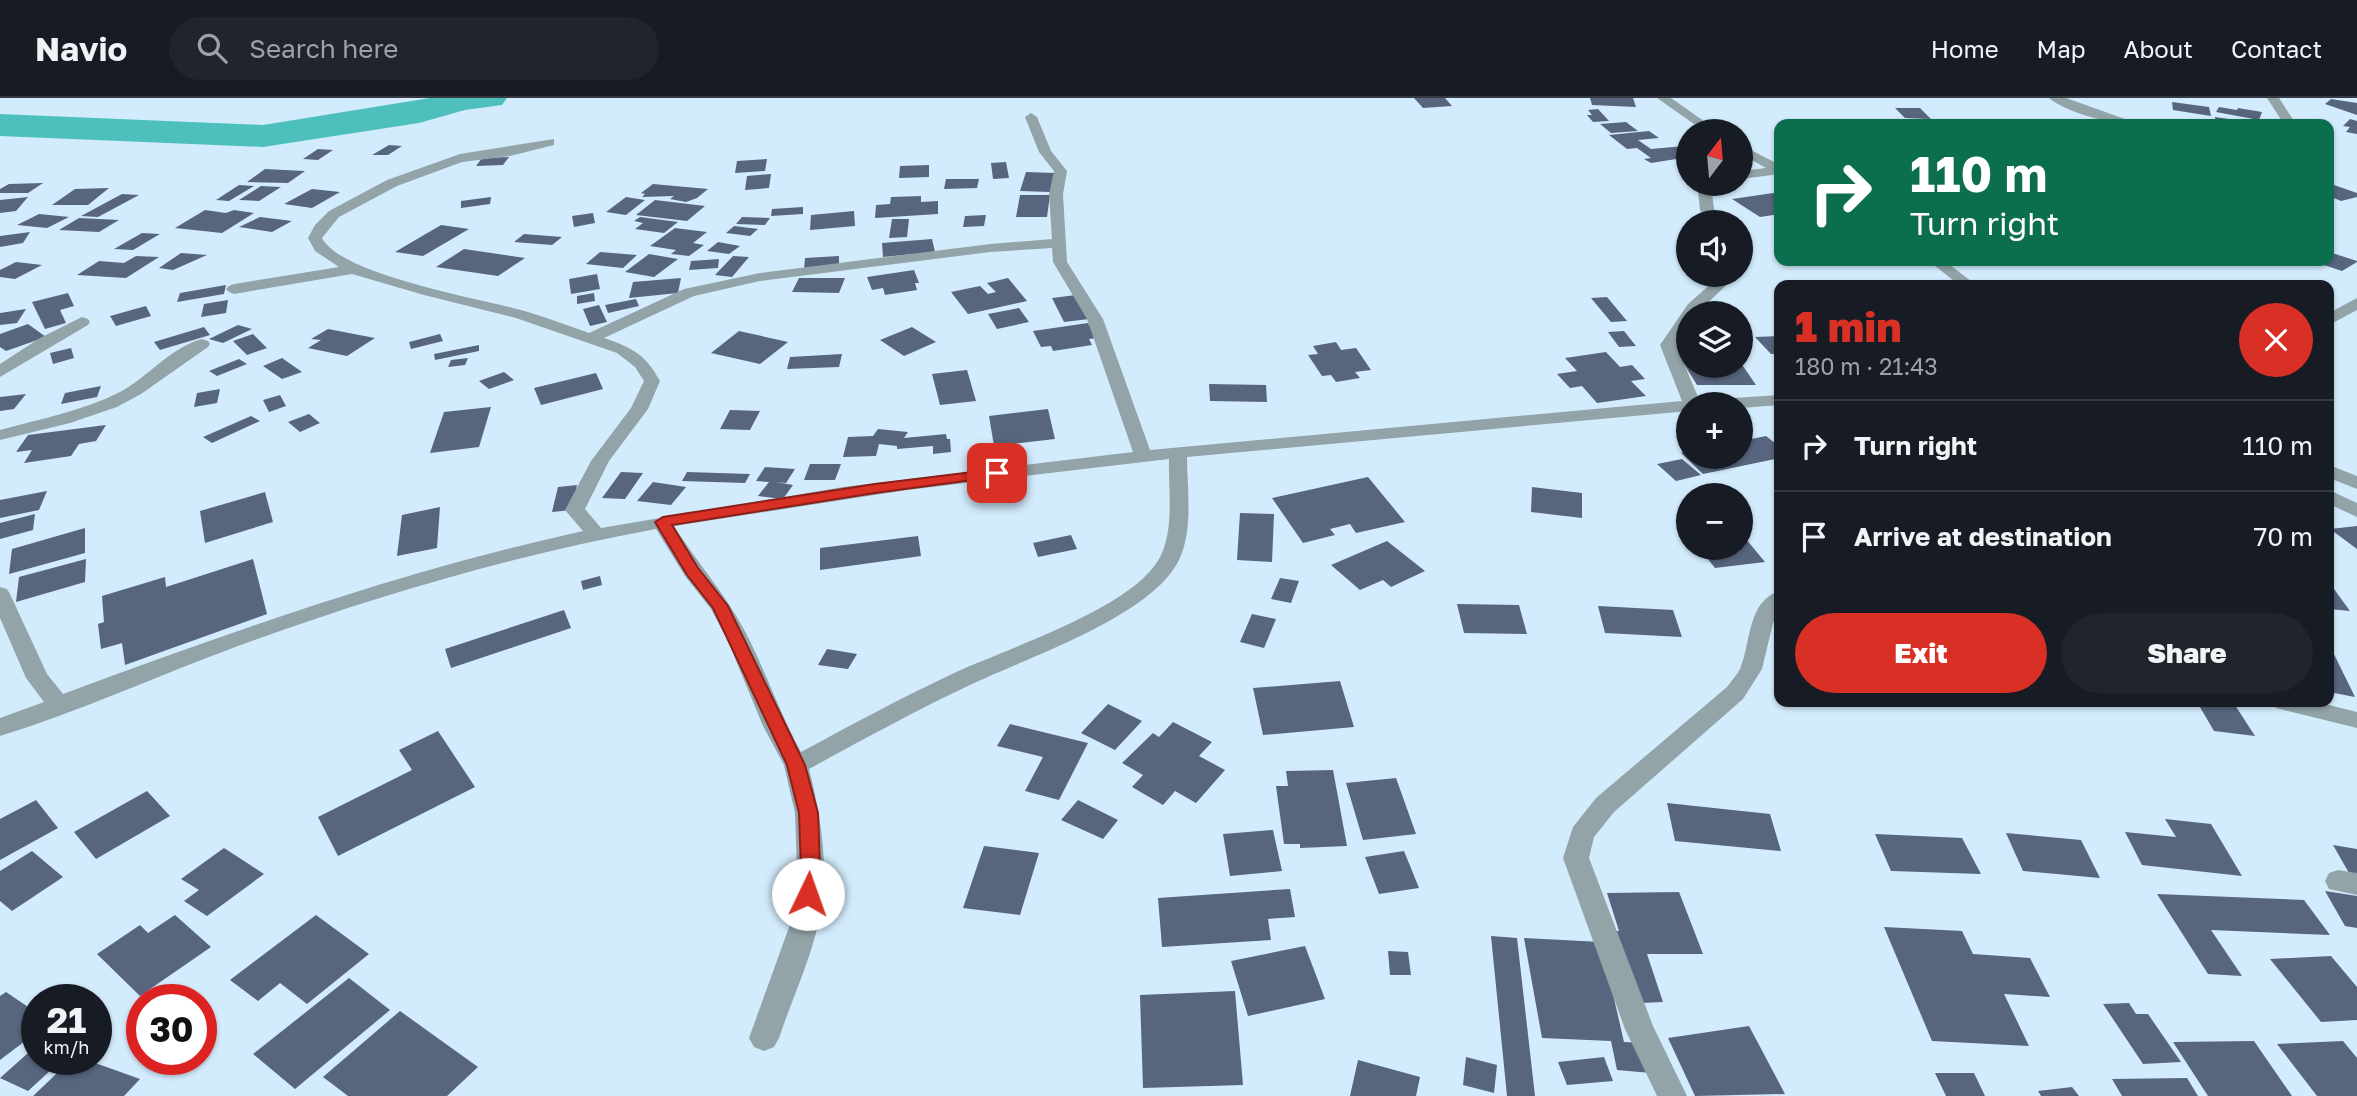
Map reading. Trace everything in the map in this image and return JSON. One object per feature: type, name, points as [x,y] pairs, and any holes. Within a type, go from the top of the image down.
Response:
[{"type":"street","points":[[1663,98],[1694,119]]},
{"type":"street","points":[[2055,98],[2114,119]]},
{"type":"street","points":[[2273,98],[2287,119]]},
{"type":"street","points":[[1031,117],[1045,152],[1060,171],[1056,194],[1060,262],[1095,319],[1143,455]]},
{"type":"street","points":[[550,142],[510,152],[460,158],[374,191],[334,214],[320,228],[315,238],[320,248],[353,269],[429,292],[522,315],[623,350],[642,364],[652,381],[644,405],[612,443],[591,475],[575,510],[597,535]]},
{"type":"street","points":[[1754,156],[1774,167]]},
{"type":"street","points":[[1754,173],[1774,171]]},
{"type":"street","points":[[591,338],[689,292],[760,277],[990,248],[1057,243]]},
{"type":"street","points":[[1943,266],[1961,280]]},
{"type":"street","points":[[234,289],[353,269]]},
{"type":"street","points":[[1685,392],[1668,345],[1693,307],[1716,287]]},
{"type":"street","points":[[2334,317],[2357,303]]},
{"type":"street","points":[[0,372],[46,341],[82,322]]},
{"type":"street","points":[[0,435],[110,403],[202,344]]},
{"type":"street","points":[[1753,402],[1774,400]]},
{"type":"street","points":[[0,727],[351,600],[458,567],[663,522],[875,488],[1143,455],[1676,406]]},
{"type":"street","points":[[796,765],[962,679],[1109,611],[1147,587],[1168,562],[1179,534],[1178,452]]},
{"type":"street","points":[[2334,473],[2357,483]]},
{"type":"street","points":[[2334,499],[2357,511]]},
{"type":"street","points":[[663,522],[692,571],[720,606],[796,765],[808,813],[810,868],[806,919],[764,1038]]},
{"type":"street","points":[[0,594],[37,678],[60,705]]},
{"type":"street","points":[[1672,1096],[1640,1029],[1576,858],[1583,834],[1605,806],[1735,693],[1750,671],[1759,626],[1767,609],[1774,603]]},
{"type":"street","points":[[2304,707],[2357,720]]},
{"type":"building","points":[[1414,98],[1445,98],[1452,106],[1423,108]]},
{"type":"building","points":[[1590,98],[1633,98],[1636,107],[1592,105]]},
{"type":"building","points":[[2331,99],[2357,103],[2357,115],[2325,104]]},
{"type":"building","points":[[2172,102],[2209,107],[2211,116],[2173,110]]},
{"type":"building","points":[[2219,107],[2262,112],[2259,119],[2254,119],[2216,112]]},
{"type":"building","points":[[1895,108],[1920,108],[1931,119],[1905,118]]},
{"type":"building","points":[[1598,109],[1609,121],[1593,122],[1587,115],[1592,115],[1588,110]]},
{"type":"building","points":[[2350,119],[2357,121],[2357,134],[2346,132],[2350,127],[2343,126]]},
{"type":"building","points":[[1626,122],[1638,131],[1611,133],[1600,124]]},
{"type":"building","points":[[1649,131],[1659,138],[1638,140],[1651,149],[1676,147],[1676,159],[1651,163],[1644,159],[1651,158],[1637,148],[1627,149],[1609,135]]},
{"type":"building","points":[[389,145],[402,146],[388,155],[372,155]]},
{"type":"building","points":[[318,149],[333,150],[318,160],[303,159]]},
{"type":"building","points":[[509,157],[503,165],[476,166],[482,158]]},
{"type":"building","points":[[767,159],[765,171],[735,173],[737,161]]},
{"type":"building","points":[[1006,162],[1009,178],[993,179],[991,163]]},
{"type":"building","points":[[929,165],[929,177],[899,178],[900,166]]},
{"type":"building","points":[[265,169],[305,171],[288,183],[247,182]]},
{"type":"building","points":[[1026,172],[1055,173],[1050,192],[1020,191]]},
{"type":"building","points":[[771,174],[769,188],[745,190],[747,176]]},
{"type":"building","points":[[946,179],[979,179],[977,188],[944,189]]},
{"type":"building","points":[[43,183],[28,193],[0,193],[0,189],[9,184]]},
{"type":"building","points":[[653,184],[708,189],[697,198],[686,202],[670,199],[674,196],[642,197],[645,194],[641,193]]},
{"type":"building","points":[[239,185],[254,186],[229,201],[216,200]]},
{"type":"building","points":[[2334,185],[2357,193],[2357,197],[2341,201],[2334,198]]},
{"type":"building","points":[[261,186],[281,187],[259,201],[239,200]]},
{"type":"building","points":[[109,188],[88,205],[52,205],[75,189]]},
{"type":"building","points":[[312,189],[340,192],[312,208],[284,204]]},
{"type":"building","points":[[1774,193],[1774,215],[1760,217],[1753,210],[1732,199]]},
{"type":"building","points":[[122,194],[139,195],[98,217],[81,216]]},
{"type":"building","points":[[1020,195],[1050,195],[1047,217],[1016,217]]},
{"type":"building","points":[[921,196],[921,202],[938,201],[938,214],[875,218],[876,205],[890,204],[891,197]]},
{"type":"building","points":[[28,197],[16,211],[0,213],[0,200]]},
{"type":"building","points":[[491,197],[490,204],[461,208],[461,201]]},
{"type":"building","points":[[626,197],[645,200],[626,215],[606,212]]},
{"type":"building","points":[[655,200],[705,206],[687,221],[636,215]]},
{"type":"building","points":[[803,207],[803,214],[771,216],[772,209]]},
{"type":"building","points":[[205,210],[254,213],[222,233],[175,228]]},
{"type":"building","points":[[854,211],[855,226],[810,230],[811,215]]},
{"type":"building","points":[[593,213],[595,223],[574,227],[572,216]]},
{"type":"building","points":[[39,214],[69,217],[47,228],[17,225]]},
{"type":"building","points":[[986,215],[984,226],[963,227],[965,216]]},
{"type":"building","points":[[260,217],[292,221],[272,232],[239,227]]},
{"type":"building","points":[[640,217],[678,222],[664,233],[635,229],[643,223],[634,221]]},
{"type":"building","points":[[742,217],[770,218],[765,225],[736,224]]},
{"type":"building","points":[[79,218],[119,220],[99,232],[59,230]]},
{"type":"building","points":[[892,219],[909,219],[907,237],[889,238]]},
{"type":"building","points":[[441,225],[469,229],[423,256],[395,252]]},
{"type":"building","points":[[734,226],[758,229],[750,236],[726,233]]},
{"type":"building","points":[[675,228],[707,232],[693,243],[704,245],[689,256],[671,254],[676,250],[650,246]]},
{"type":"building","points":[[30,232],[23,243],[0,247],[0,236]]},
{"type":"building","points":[[142,233],[160,234],[133,250],[114,249]]},
{"type":"building","points":[[524,234],[562,237],[552,245],[514,242]]},
{"type":"building","points":[[932,239],[935,252],[883,257],[882,243]]},
{"type":"building","points":[[718,242],[740,246],[729,254],[707,251]]},
{"type":"building","points":[[464,249],[525,258],[498,276],[436,267]]},
{"type":"building","points":[[600,252],[637,255],[623,268],[586,264]]},
{"type":"building","points":[[181,253],[207,255],[173,270],[159,268]]},
{"type":"building","points":[[649,254],[678,259],[654,277],[625,272]]},
{"type":"building","points":[[2334,254],[2357,261],[2342,271],[2327,266],[2334,266]]},
{"type":"building","points":[[136,256],[159,257],[126,278],[77,275],[99,261],[124,263]]},
{"type":"building","points":[[733,256],[749,257],[732,277],[715,275]]},
{"type":"building","points":[[839,256],[839,267],[804,270],[805,258]]},
{"type":"building","points":[[719,259],[718,268],[689,270],[691,261]]},
{"type":"building","points":[[16,262],[42,265],[15,279],[0,277],[0,270]]},
{"type":"building","points":[[914,270],[919,283],[915,283],[917,290],[885,295],[883,288],[872,290],[867,277]]},
{"type":"building","points":[[597,274],[600,289],[571,294],[569,279]]},
{"type":"building","points":[[681,278],[678,293],[629,298],[633,282]]},
{"type":"building","points":[[799,278],[845,278],[839,293],[792,292]]},
{"type":"building","points":[[1008,278],[1027,301],[968,314],[951,292],[980,286],[988,294],[996,292],[987,283]]},
{"type":"building","points":[[226,285],[224,294],[177,302],[180,293]]},
{"type":"building","points":[[68,293],[74,306],[60,310],[66,323],[45,329],[32,302]]},
{"type":"building","points":[[594,293],[595,301],[577,304],[577,296]]},
{"type":"building","points":[[1076,295],[1089,319],[1064,322],[1052,298]]},
{"type":"building","points":[[1607,297],[1627,321],[1611,322],[1591,298]]},
{"type":"building","points":[[636,299],[639,306],[608,313],[605,305]]},
{"type":"building","points":[[228,300],[226,313],[201,317],[204,304]]},
{"type":"building","points":[[599,305],[607,322],[590,326],[583,309]]},
{"type":"building","points":[[146,306],[151,316],[116,326],[110,316]]},
{"type":"building","points":[[1019,308],[1029,322],[997,329],[988,314]]},
{"type":"building","points":[[26,309],[17,323],[0,325],[0,313]]},
{"type":"building","points":[[1088,323],[1097,338],[1089,339],[1092,345],[1053,351],[1051,346],[1041,347],[1033,331]]},
{"type":"building","points":[[28,324],[46,337],[6,351],[0,347],[0,334]]},
{"type":"building","points":[[238,325],[252,329],[223,343],[209,339]]},
{"type":"building","points":[[204,327],[210,335],[160,350],[154,342]]},
{"type":"building","points":[[912,327],[936,342],[904,356],[880,340]]},
{"type":"building","points":[[328,329],[375,338],[347,356],[308,348],[321,340],[311,339]]},
{"type":"building","points":[[739,331],[788,342],[760,364],[711,353]]},
{"type":"building","points":[[1624,331],[1636,346],[1619,347],[1608,332]]},
{"type":"building","points":[[253,334],[267,348],[247,355],[233,341]]},
{"type":"building","points":[[440,334],[443,341],[411,349],[409,342]]},
{"type":"building","points":[[1774,336],[1774,354],[1771,354],[1755,337]]},
{"type":"building","points":[[1336,342],[1341,350],[1356,348],[1371,370],[1355,372],[1360,378],[1336,382],[1331,375],[1322,376],[1308,355],[1318,354],[1313,346]]},
{"type":"building","points":[[479,345],[479,351],[435,360],[434,354]]},
{"type":"building","points":[[71,348],[74,358],[53,364],[50,353]]},
{"type":"building","points":[[1606,352],[1620,367],[1632,365],[1645,379],[1631,381],[1646,396],[1597,403],[1582,386],[1570,388],[1557,374],[1577,371],[1565,358]]},
{"type":"building","points":[[842,354],[839,367],[787,369],[790,357]]},
{"type":"building","points":[[282,358],[302,372],[282,379],[263,366]]},
{"type":"building","points":[[468,358],[465,365],[448,367],[451,360]]},
{"type":"building","points":[[239,359],[247,364],[217,376],[209,371]]},
{"type":"building","points":[[967,370],[976,401],[940,405],[932,374]]},
{"type":"building","points":[[504,372],[514,380],[489,389],[479,381]]},
{"type":"building","points":[[596,373],[603,389],[541,405],[534,388]]},
{"type":"building","points":[[1693,378],[1751,378],[1756,385],[1697,385]]},
{"type":"building","points":[[1209,384],[1266,385],[1267,402],[1210,401]]},
{"type":"building","points":[[101,386],[97,397],[61,404],[65,393]]},
{"type":"building","points":[[220,389],[217,403],[194,407],[197,393]]},
{"type":"building","points":[[26,394],[14,409],[0,411],[0,397]]},
{"type":"building","points":[[280,395],[286,406],[269,412],[263,400]]},
{"type":"building","points":[[491,407],[479,447],[430,453],[444,412]]},
{"type":"building","points":[[1048,409],[1055,439],[994,446],[989,416]]},
{"type":"building","points":[[730,410],[760,411],[750,430],[720,429]]},
{"type":"building","points":[[309,414],[320,423],[300,432],[288,422]]},
{"type":"building","points":[[251,416],[260,421],[212,443],[203,437]]},
{"type":"building","points":[[106,425],[96,441],[79,444],[71,456],[24,463],[32,450],[16,452],[28,435]]},
{"type":"building","points":[[878,429],[908,432],[904,438],[946,434],[947,439],[950,439],[951,452],[933,454],[933,446],[897,449],[897,446],[879,444],[876,456],[843,457],[848,437],[873,436]]},
{"type":"building","points":[[1766,436],[1774,442],[1774,459],[1753,464],[1753,439]]},
{"type":"building","points":[[1676,460],[1676,469],[1694,469],[1701,475],[1676,481],[1657,464]]},
{"type":"building","points":[[810,464],[841,464],[835,480],[804,480]]},
{"type":"building","points":[[765,467],[795,469],[786,483],[776,482],[793,485],[783,499],[758,496],[769,482],[756,481]]},
{"type":"building","points":[[1698,469],[1727,469],[1703,474]]},
{"type":"building","points":[[621,472],[643,473],[625,499],[602,498]]},
{"type":"building","points":[[687,472],[750,474],[745,483],[682,481]]},
{"type":"building","points":[[1368,477],[1405,522],[1356,533],[1350,524],[1330,529],[1335,535],[1303,543],[1272,498]]},
{"type":"building","points":[[653,482],[686,487],[671,505],[637,501]]},
{"type":"building","points":[[577,485],[572,510],[552,512],[558,487]]},
{"type":"building","points":[[1532,487],[1582,493],[1582,518],[1531,512]]},
{"type":"building","points":[[47,491],[39,510],[0,518],[0,500]]},
{"type":"building","points":[[265,492],[273,522],[205,543],[200,511]]},
{"type":"building","points":[[440,507],[437,548],[397,556],[402,515]]},
{"type":"building","points":[[1240,513],[1274,514],[1272,562],[1237,560]]},
{"type":"building","points":[[35,514],[33,530],[0,539],[0,523]]},
{"type":"building","points":[[2357,526],[2357,549],[2334,532],[2334,529]]},
{"type":"building","points":[[85,528],[85,553],[9,574],[12,549]]},
{"type":"building","points":[[1071,535],[1077,549],[1038,557],[1033,543]]},
{"type":"building","points":[[918,536],[921,556],[820,570],[820,548]]},
{"type":"building","points":[[1387,541],[1425,571],[1391,587],[1383,580],[1360,590],[1331,565]]},
{"type":"building","points":[[1753,548],[1765,562],[1715,568],[1709,560],[1753,560]]},
{"type":"building","points":[[86,559],[85,582],[16,602],[19,577]]},
{"type":"building","points":[[253,559],[267,614],[125,665],[122,643],[101,649],[98,624],[104,622],[102,596],[165,577],[166,587]]},
{"type":"building","points":[[600,576],[602,585],[583,590],[581,581]]},
{"type":"building","points":[[1280,578],[1299,581],[1291,603],[1271,599]]},
{"type":"building","points":[[2334,589],[2350,611],[2334,609]]},
{"type":"building","points":[[1457,604],[1519,605],[1527,634],[1464,633]]},
{"type":"building","points":[[1598,606],[1673,610],[1682,637],[1605,633]]},
{"type":"building","points":[[564,610],[571,628],[451,668],[445,649]]},
{"type":"building","points":[[1252,614],[1276,619],[1264,648],[1240,642]]},
{"type":"building","points":[[827,649],[857,654],[848,669],[818,665]]},
{"type":"building","points":[[2334,654],[2355,697],[2334,693]]},
{"type":"building","points":[[1340,681],[1354,727],[1263,735],[1253,688]]},
{"type":"building","points":[[1108,704],[1142,721],[1115,750],[1081,733]]},
{"type":"building","points":[[2200,707],[2236,707],[2255,736],[2214,731]]},
{"type":"building","points":[[1173,722],[1212,742],[1199,756],[1225,770],[1196,803],[1175,791],[1163,805],[1132,787],[1143,775],[1122,763],[1153,733],[1159,737]]},
{"type":"building","points":[[1010,724],[1088,743],[1059,800],[1025,791],[1043,757],[997,746]]},
{"type":"building","points":[[438,731],[475,787],[338,856],[318,817],[412,770],[399,750]]},
{"type":"building","points":[[1333,770],[1347,846],[1300,848],[1300,844],[1284,844],[1276,786],[1288,786],[1286,771]]},
{"type":"building","points":[[1396,778],[1416,834],[1363,840],[1346,783]]},
{"type":"building","points":[[147,791],[170,816],[96,859],[74,832]]},
{"type":"building","points":[[36,800],[58,828],[0,860],[0,819]]},
{"type":"building","points":[[1078,800],[1118,820],[1103,839],[1061,820]]},
{"type":"building","points":[[1667,803],[1770,814],[1781,851],[1675,841]]},
{"type":"building","points":[[2165,819],[2211,824],[2242,876],[2142,865],[2125,832],[2176,837]]},
{"type":"building","points":[[1273,830],[1282,871],[1230,876],[1223,834]]},
{"type":"building","points":[[2006,833],[2081,840],[2100,878],[2023,871]]},
{"type":"building","points":[[1875,834],[1962,838],[1981,874],[1891,871]]},
{"type":"building","points":[[2333,845],[2357,849],[2357,875],[2349,873]]},
{"type":"building","points":[[984,846],[1039,853],[1020,915],[963,908]]},
{"type":"building","points":[[224,848],[264,874],[207,916],[184,901],[199,890],[181,879]]},
{"type":"building","points":[[32,851],[63,877],[12,911],[0,901],[0,871]]},
{"type":"building","points":[[1404,851],[1419,888],[1379,894],[1365,857]]},
{"type":"building","points":[[1290,889],[1295,917],[1268,919],[1271,940],[1162,947],[1158,898]]},
{"type":"building","points":[[2325,891],[2357,896],[2357,928],[2345,926]]},
{"type":"building","points":[[1679,892],[1703,954],[1647,954],[1663,1002],[1641,1003],[1609,931],[1619,931],[1607,893]]},
{"type":"building","points":[[2157,894],[2304,900],[2330,935],[2211,930],[2242,976],[2208,974]]},
{"type":"building","points":[[175,915],[211,947],[157,984],[128,984],[97,954],[140,925],[148,933]]},
{"type":"building","points":[[316,915],[369,954],[307,1004],[280,983],[258,1001],[230,980]]},
{"type":"building","points":[[1884,927],[1962,931],[1973,954],[2030,958],[2050,997],[2004,994],[2029,1046],[1932,1041]]},
{"type":"building","points":[[1491,936],[1517,938],[1535,1096],[1507,1096]]},
{"type":"building","points":[[1524,938],[1601,942],[1624,1042],[1645,1043],[1651,1073],[1617,1070],[1611,1041],[1542,1038]]},
{"type":"building","points":[[1305,946],[1325,999],[1248,1016],[1231,961]]},
{"type":"building","points":[[1388,951],[1408,952],[1411,975],[1390,975]]},
{"type":"building","points":[[2331,956],[2357,987],[2357,1020],[2321,1022],[2270,959]]},
{"type":"building","points":[[349,978],[390,1010],[295,1089],[253,1054]]},
{"type":"building","points":[[1235,991],[1243,1085],[1143,1088],[1140,995]]},
{"type":"building","points":[[6,992],[21,1002],[21,1044],[0,1060],[0,996]]},
{"type":"building","points":[[2129,1003],[2136,1014],[2148,1014],[2181,1062],[2143,1064],[2103,1004]]},
{"type":"building","points":[[400,1011],[478,1067],[447,1096],[348,1096],[323,1077]]},
{"type":"building","points":[[1749,1026],[1785,1094],[1695,1096],[1668,1038]]},
{"type":"building","points":[[2254,1041],[2292,1096],[2208,1096],[2173,1042]]},
{"type":"building","points":[[2343,1041],[2357,1058],[2357,1096],[2317,1096],[2277,1044]]},
{"type":"building","points":[[1466,1057],[1497,1065],[1494,1093],[1463,1085]]},
{"type":"building","points":[[1604,1057],[1613,1081],[1567,1085],[1558,1062]]},
{"type":"building","points":[[21,1059],[21,1075],[46,1075],[28,1091],[0,1078]]},
{"type":"building","points":[[1358,1060],[1420,1077],[1416,1096],[1350,1096]]},
{"type":"building","points":[[112,1069],[140,1079],[124,1096],[33,1096],[55,1075],[112,1075]]},
{"type":"building","points":[[1935,1073],[1974,1073],[1985,1096],[1946,1096]]},
{"type":"building","points":[[2187,1078],[2198,1096],[2122,1096],[2112,1079]]},
{"type":"building","points":[[2072,1087],[2079,1096],[2041,1096],[2038,1091]]},
{"type":"waterway","points":[[0,125],[263,136],[419,112],[463,100],[490,98]]},
{"type":"route","points":[[808,894],[808,813],[796,765],[775,726],[738,639],[720,606],[692,571],[663,522],[875,488],[997,473]]}]
